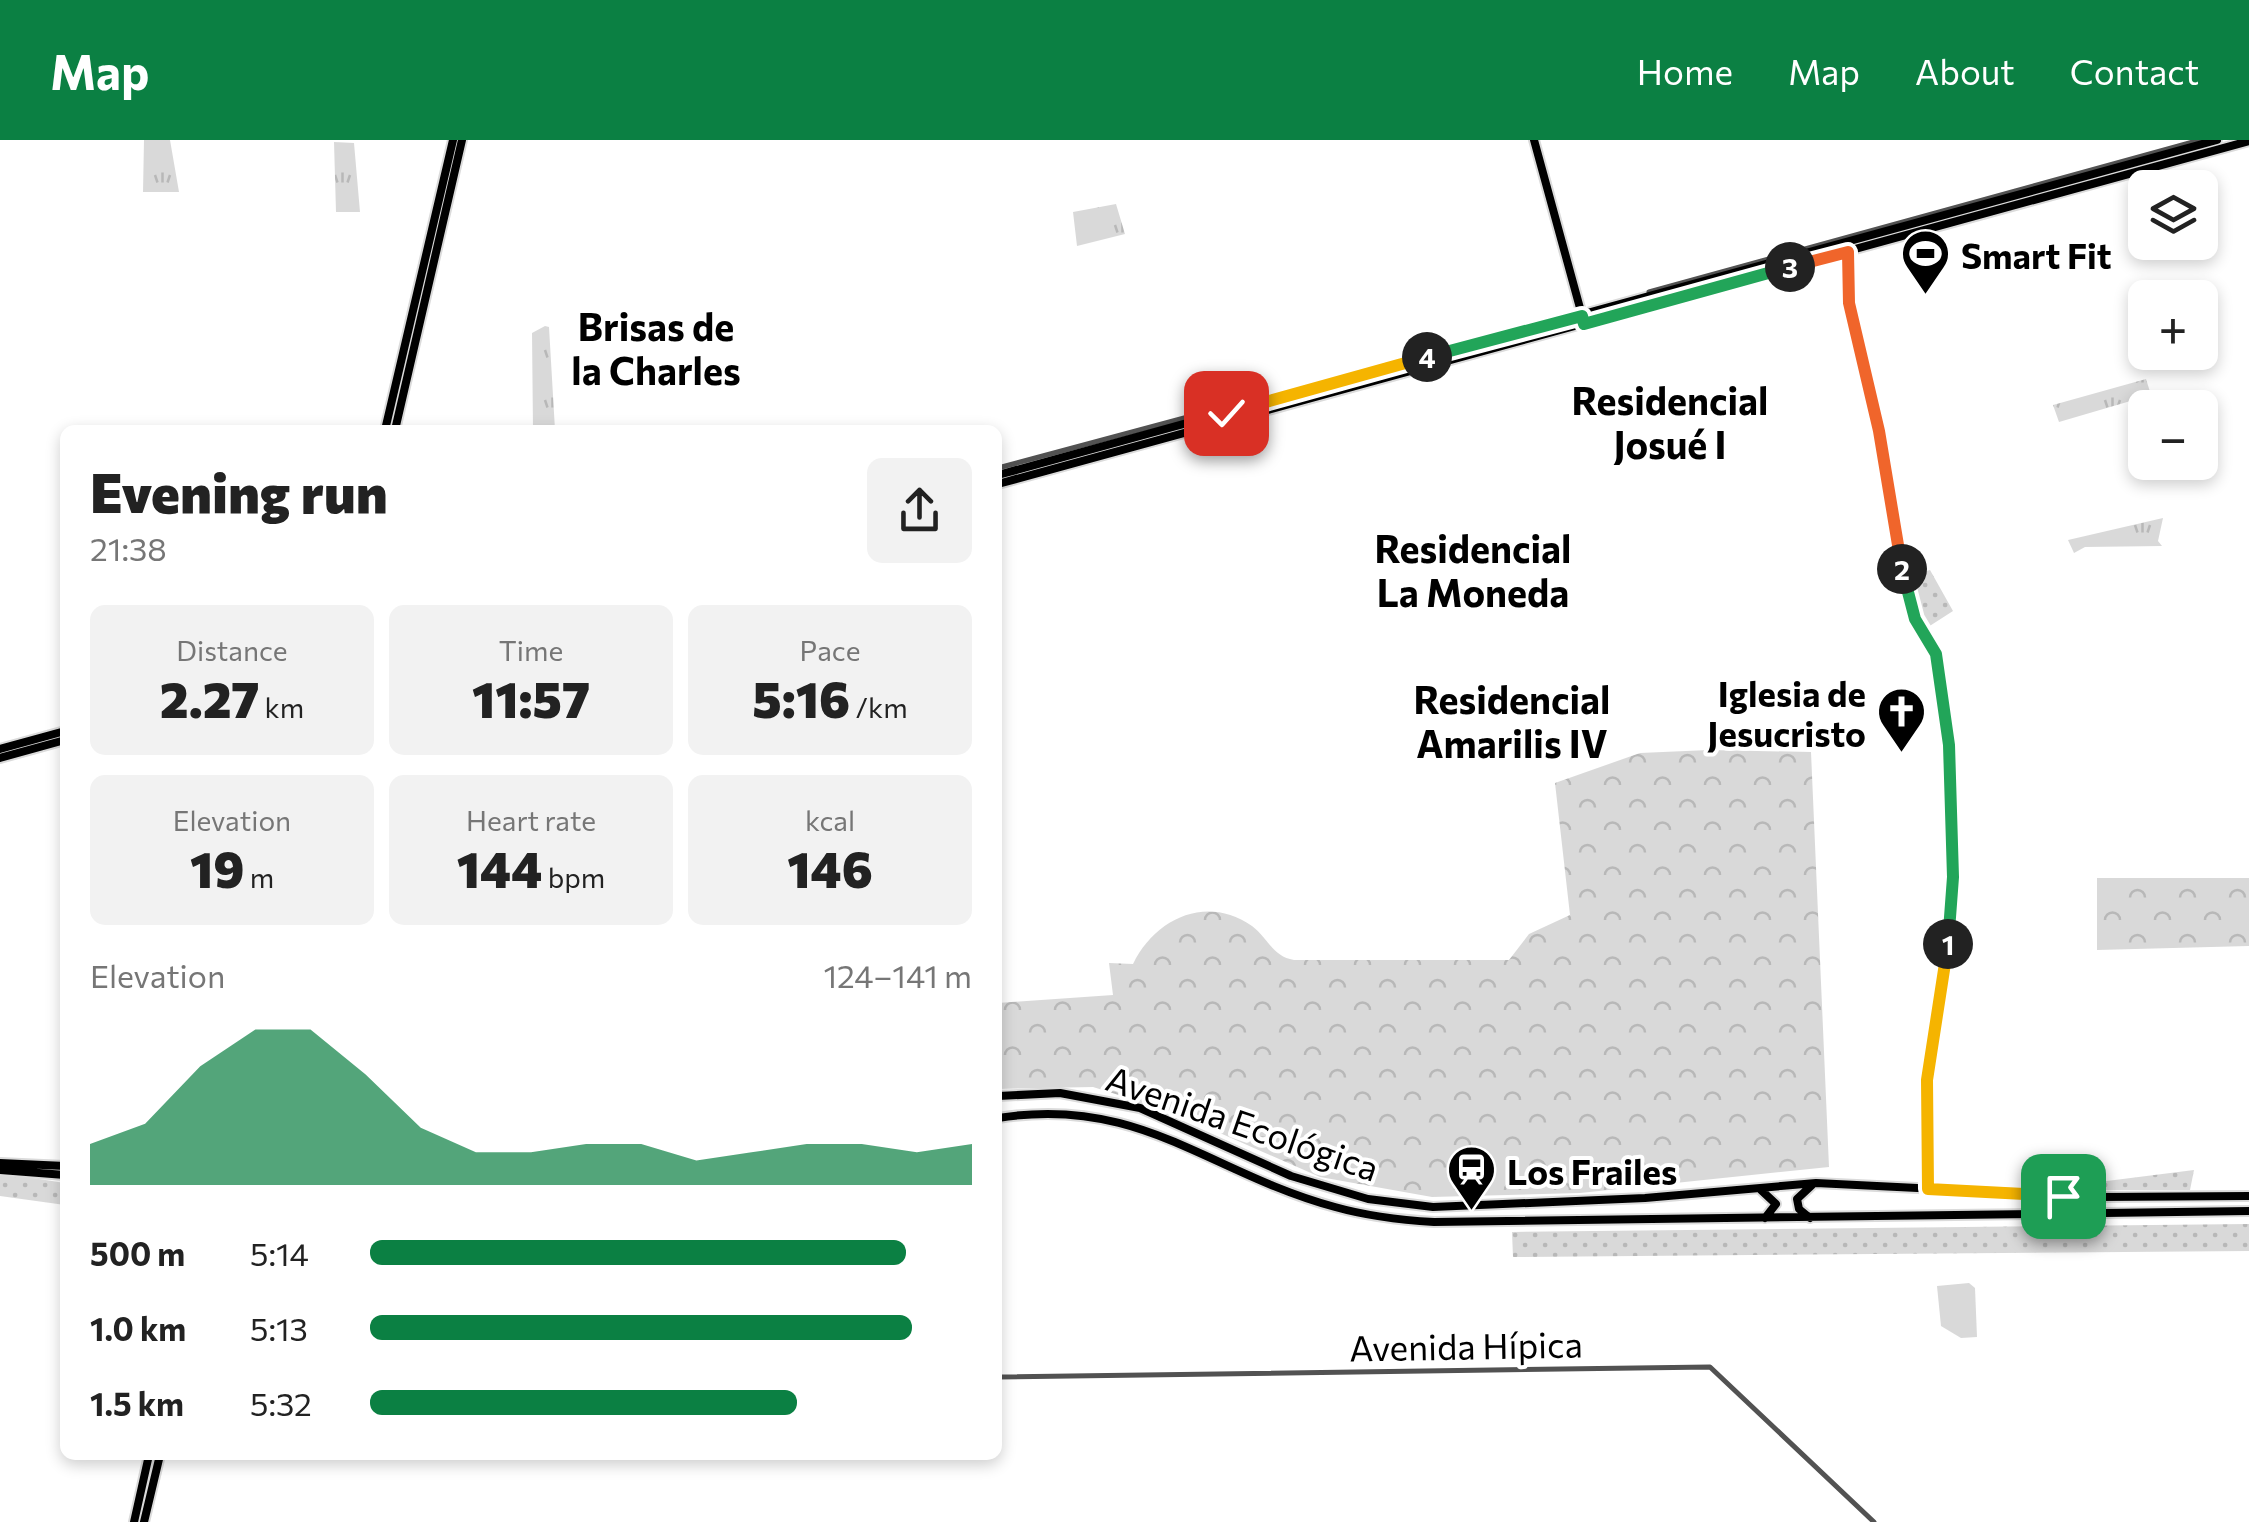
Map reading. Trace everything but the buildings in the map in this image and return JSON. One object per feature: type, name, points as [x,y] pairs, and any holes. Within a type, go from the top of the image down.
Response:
[{"type":"main road","points":[[386,425],[453,140]]},
{"type":"main road","points":[[397,425],[462,140]]},
{"type":"main road","points":[[1534,140],[1582,318]]},
{"type":"main road","points":[[1002,483],[2217,140]]},
{"type":"main road","points":[[1002,470],[1848,252],[2249,141]]},
{"type":"main road","points":[[0,749],[60,732]]},
{"type":"main road","points":[[0,758],[60,741]]},
{"type":"main road","name":"Avenida Ecológica","points":[[1002,1096],[1060,1093],[1140,1108],[1291,1176],[1368,1199],[1432,1207],[1645,1198],[1816,1183],[2100,1198],[2249,1196]]},
{"type":"main road","points":[[1002,1118],[1060,1113],[1136,1125],[1316,1201],[1399,1220],[1756,1222],[2061,1212],[2249,1211]]},
{"type":"main road","points":[[0,1166],[60,1165]]},
{"type":"main road","points":[[0,1166],[60,1174]]},
{"type":"main road","points":[[1816,1183],[1803,1189],[1797,1202],[1803,1214],[1819,1220]]},
{"type":"main road","points":[[1756,1188],[1769,1194],[1776,1204],[1771,1214],[1756,1222]]},
{"type":"main road","points":[[134,1522],[148,1460]]},
{"type":"main road","points":[[144,1522],[159,1460]]},
{"type":"street","points":[[1582,318],[2200,140]]},
{"type":"street","points":[[1848,252],[1849,303],[1879,431],[1901,564],[1915,619],[1936,654],[1949,745],[1951,924],[1927,1080],[1928,1189]]},
{"type":"street","name":"Avenida Hípica","points":[[1002,1377],[1710,1367],[1874,1522]]},
{"type":"green space","points":[[144,140],[170,140],[179,192],[143,192]]},
{"type":"green space","points":[[334,142],[354,143],[360,212],[336,212]]},
{"type":"green space","points":[[1116,204],[1125,234],[1077,246],[1073,212]]},
{"type":"green space","points":[[549,327],[555,425],[533,425],[532,333]]},
{"type":"green space","points":[[2146,379],[2149,390],[2128,390],[2128,402],[2059,422],[2053,405]]},
{"type":"green space","points":[[2163,518],[2158,541],[2162,546],[2085,547],[2074,553],[2068,540]]},
{"type":"green space","points":[[1930,570],[1953,611],[1925,629],[1907,576]]},
{"type":"green space","points":[[1811,752],[1829,1167],[1580,1193],[1432,1197],[1320,1177],[1170,1111],[1093,1087],[1002,1089],[1002,1003],[1113,995],[1109,963],[1133,964],[1154,935],[1184,916],[1217,912],[1235,917],[1252,926],[1281,955],[1294,960],[1509,960],[1529,934],[1570,915],[1555,783],[1640,753]]},
{"type":"green space","points":[[2097,878],[2249,878],[2249,946],[2097,950]]},
{"type":"green space","points":[[2194,1170],[2190,1190],[2102,1190],[2099,1182]]},
{"type":"green space","points":[[0,1173],[60,1182],[60,1204],[0,1196]]},
{"type":"green space","points":[[2249,1224],[2249,1251],[1513,1257],[1512,1232]]},
{"type":"green space","points":[[1969,1283],[1975,1288],[1977,1337],[1961,1338],[1941,1326],[1937,1286]]},
{"type":"place","name":"Smart Fit","points":[[1926,296]]},
{"type":"place","name":"Iglesia de Jesucristo","points":[[1901,754]]},
{"type":"place","name":"Los Frailes","points":[[1472,1212]]},
{"type":"district","name":"Brisas de la Charles","points":[[656,347]]},
{"type":"district","name":"Residencial Josué I","points":[[1670,421]]},
{"type":"district","name":"Residencial La Moneda","points":[[1473,569]]},
{"type":"district","name":"Residencial Amarilis IV","points":[[1512,720]]},
{"type":"route","points":[[1226,413],[1546,325],[1582,316],[1584,324],[1848,252],[1849,303],[1879,431],[1901,564],[1915,619],[1936,654],[1949,745],[1951,924],[1927,1080],[1928,1189],[2063,1196]]}]
